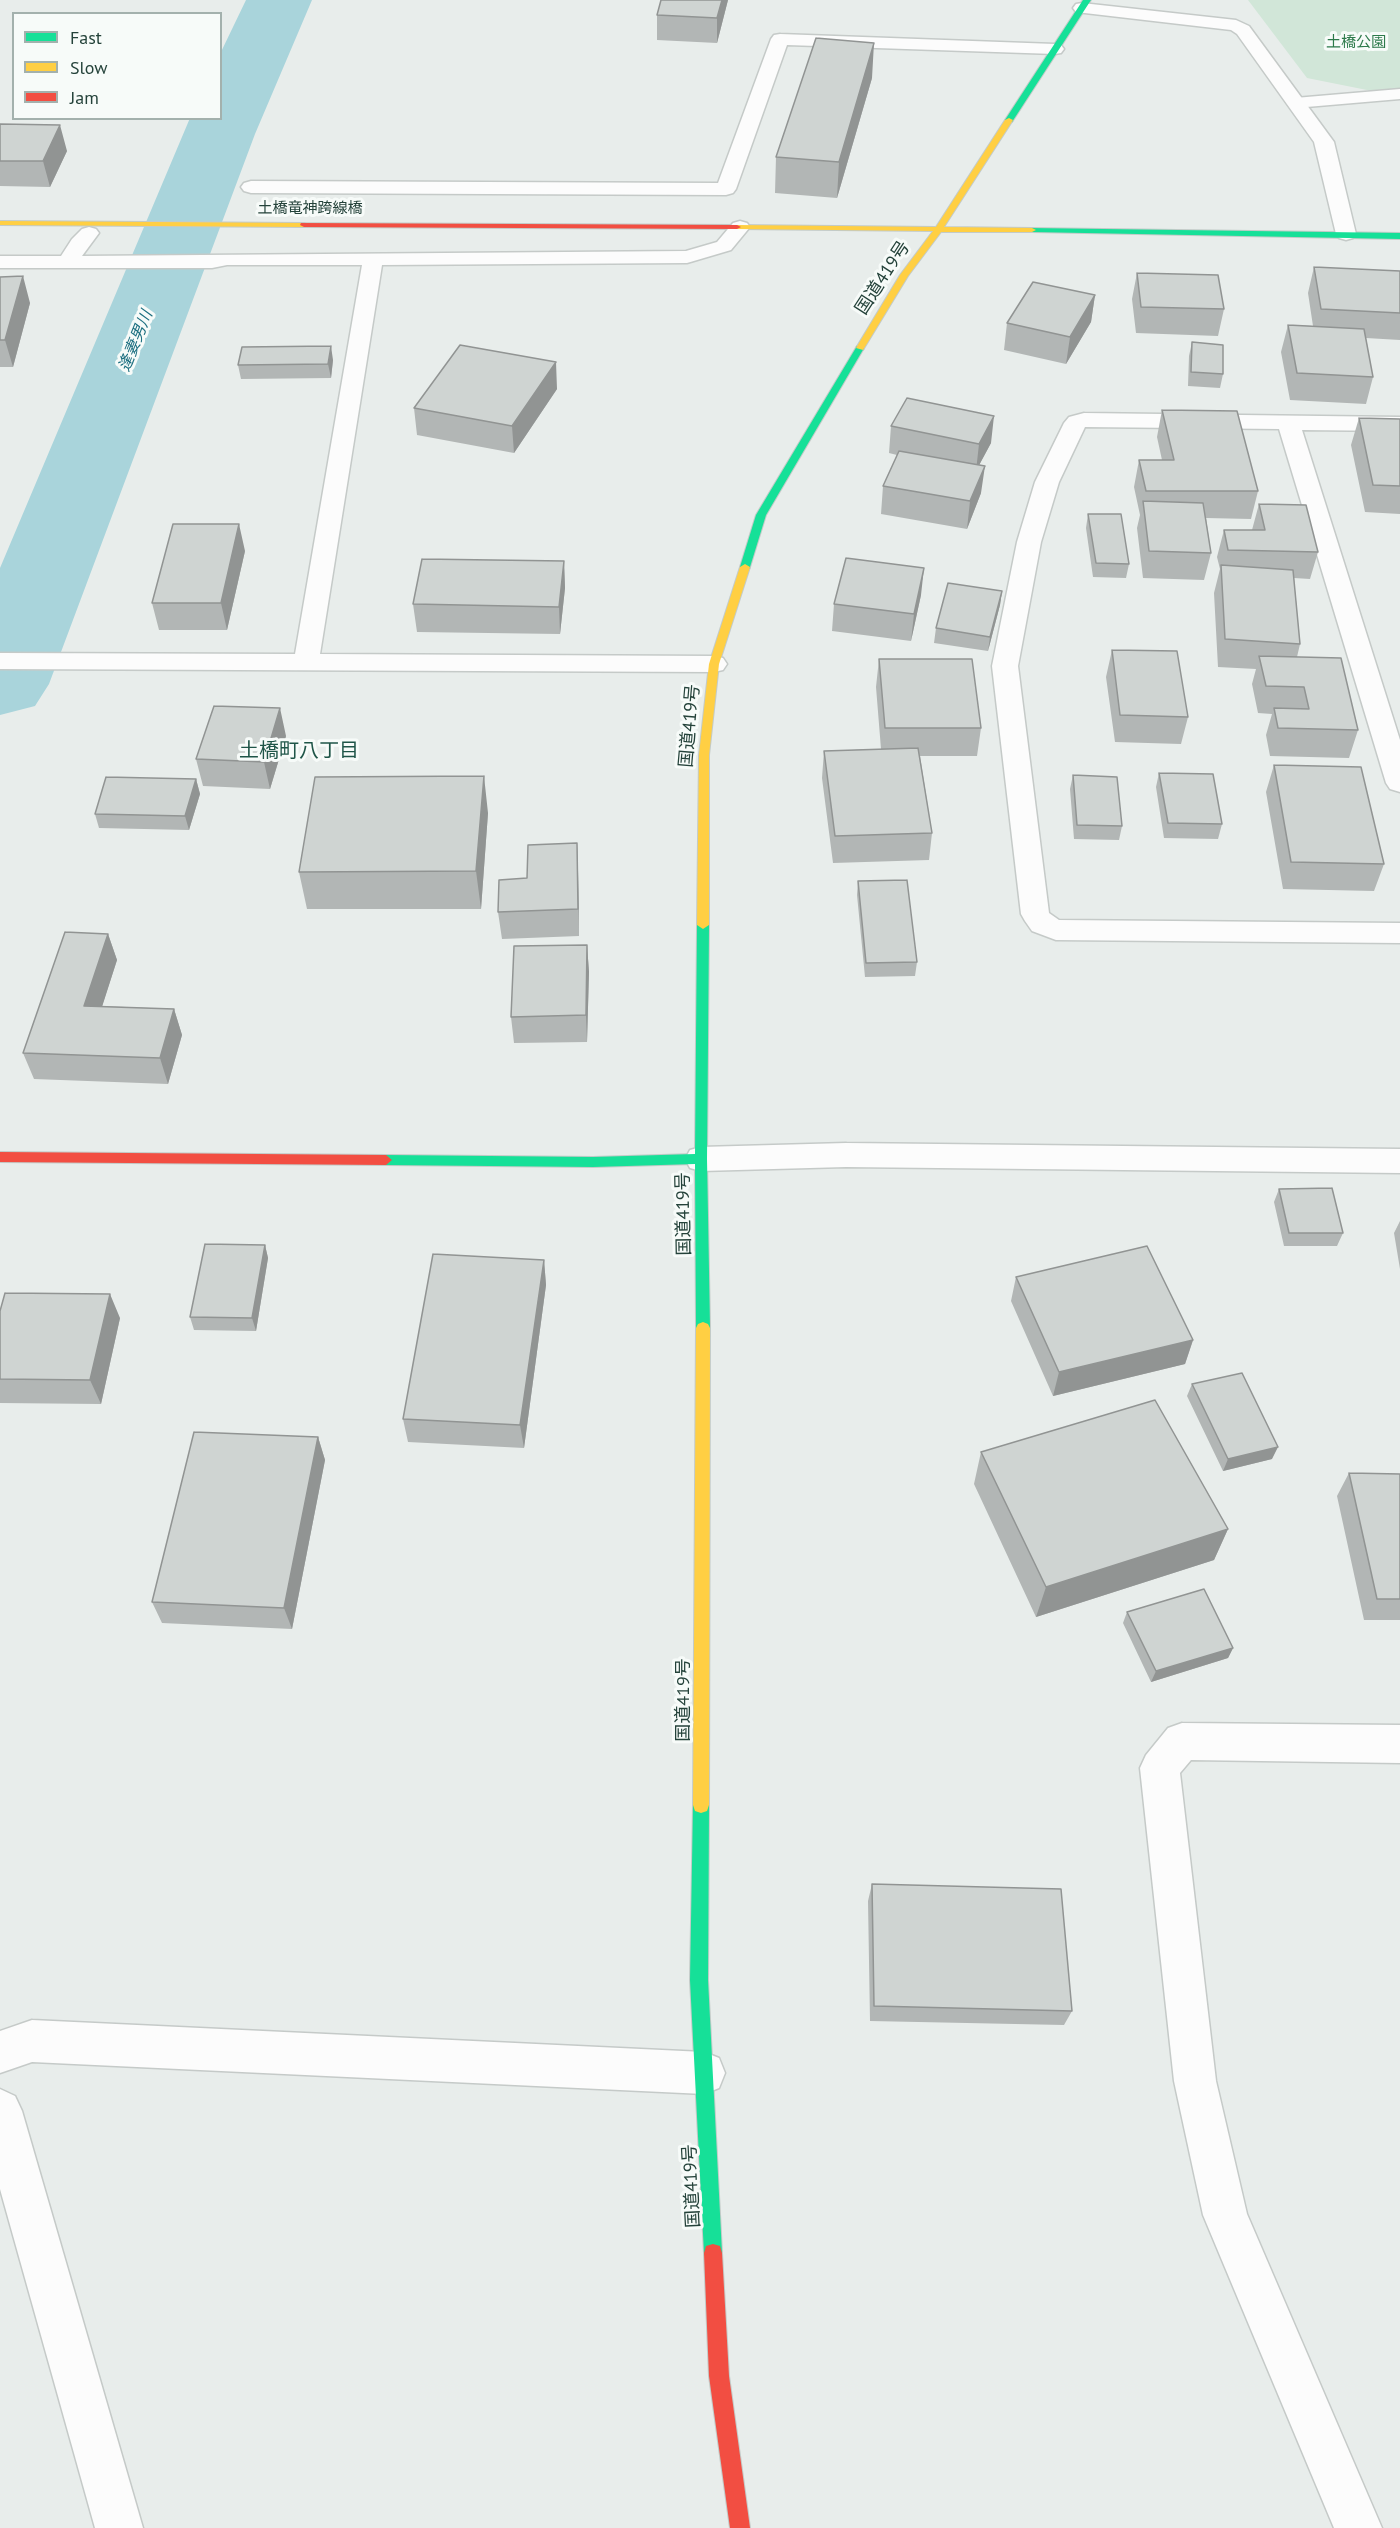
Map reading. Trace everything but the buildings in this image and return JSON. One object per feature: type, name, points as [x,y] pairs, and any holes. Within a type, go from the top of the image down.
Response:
[{"type":"main road","name":"国道419号","points":[[740,2528],[719,2376],[699,1980],[704,755],[714,664],[761,515],[904,274],[938,230],[1085,4]]},
{"type":"main road","name":"土橋竜神跨線橋","points":[[0,223],[740,227],[1400,236]]},
{"type":"main road","points":[[0,1157],[593,1162],[701,1160]]},
{"type":"street","points":[[1085,4],[1236,25],[1243,30],[1324,142],[1347,234]]},
{"type":"street","points":[[251,187],[726,189],[780,39],[1055,49]]},
{"type":"street","points":[[0,262],[687,257],[724,246],[740,227]]},
{"type":"street","points":[[68,262],[79,243],[89,233]]},
{"type":"street","points":[[306,662],[373,258]]},
{"type":"street","points":[[1400,424],[1084,420],[1072,428],[1047,482],[1029,542],[1005,666],[1035,914],[1042,924],[1056,930],[1400,933]]},
{"type":"street","points":[[1288,421],[1400,783]]},
{"type":"street","points":[[0,661],[714,664]]},
{"type":"street","points":[[701,1160],[846,1155],[1400,1161]]},
{"type":"street","points":[[1358,2528],[1225,2215],[1195,2080],[1160,1768],[1182,1741],[1400,1744]]},
{"type":"street","points":[[0,2052],[32,2041],[704,2073]]},
{"type":"street","points":[[0,2111],[119,2528]]},
{"type":"lane","points":[[1295,103],[1400,94]]},
{"type":"green space","name":"土橋公園","points":[[1248,0],[1400,0],[1400,88],[1372,91],[1307,78]]},
{"type":"waterway","name":"逢妻男川","points":[[0,684],[219,134],[279,0]]},
{"type":"traffic: fast","points":[[1009,120],[1087,0]]},
{"type":"traffic: fast","points":[[1032,230],[1400,236]]},
{"type":"traffic: fast","points":[[745,567],[761,515],[860,348]]},
{"type":"traffic: fast","points":[[703,925],[701,1159],[703,1328]]},
{"type":"traffic: fast","points":[[386,1160],[593,1162],[701,1159]]},
{"type":"traffic: fast","points":[[701,1805],[699,1980],[713,2253]]},
{"type":"traffic: slow","points":[[860,348],[904,275],[938,230],[1009,120]]},
{"type":"traffic: slow","points":[[0,223],[304,225]]},
{"type":"traffic: slow","points":[[737,227],[1032,230]]},
{"type":"traffic: slow","points":[[703,925],[704,755],[714,664],[745,567]]},
{"type":"traffic: slow","points":[[701,1805],[703,1328]]},
{"type":"traffic: jam","points":[[304,225],[737,227]]},
{"type":"traffic: jam","points":[[0,1157],[386,1160]]},
{"type":"traffic: jam","points":[[713,2253],[719,2376],[740,2528]]},
{"type":"district","name":"土橋町八丁目","points":[[299,751]]}]
